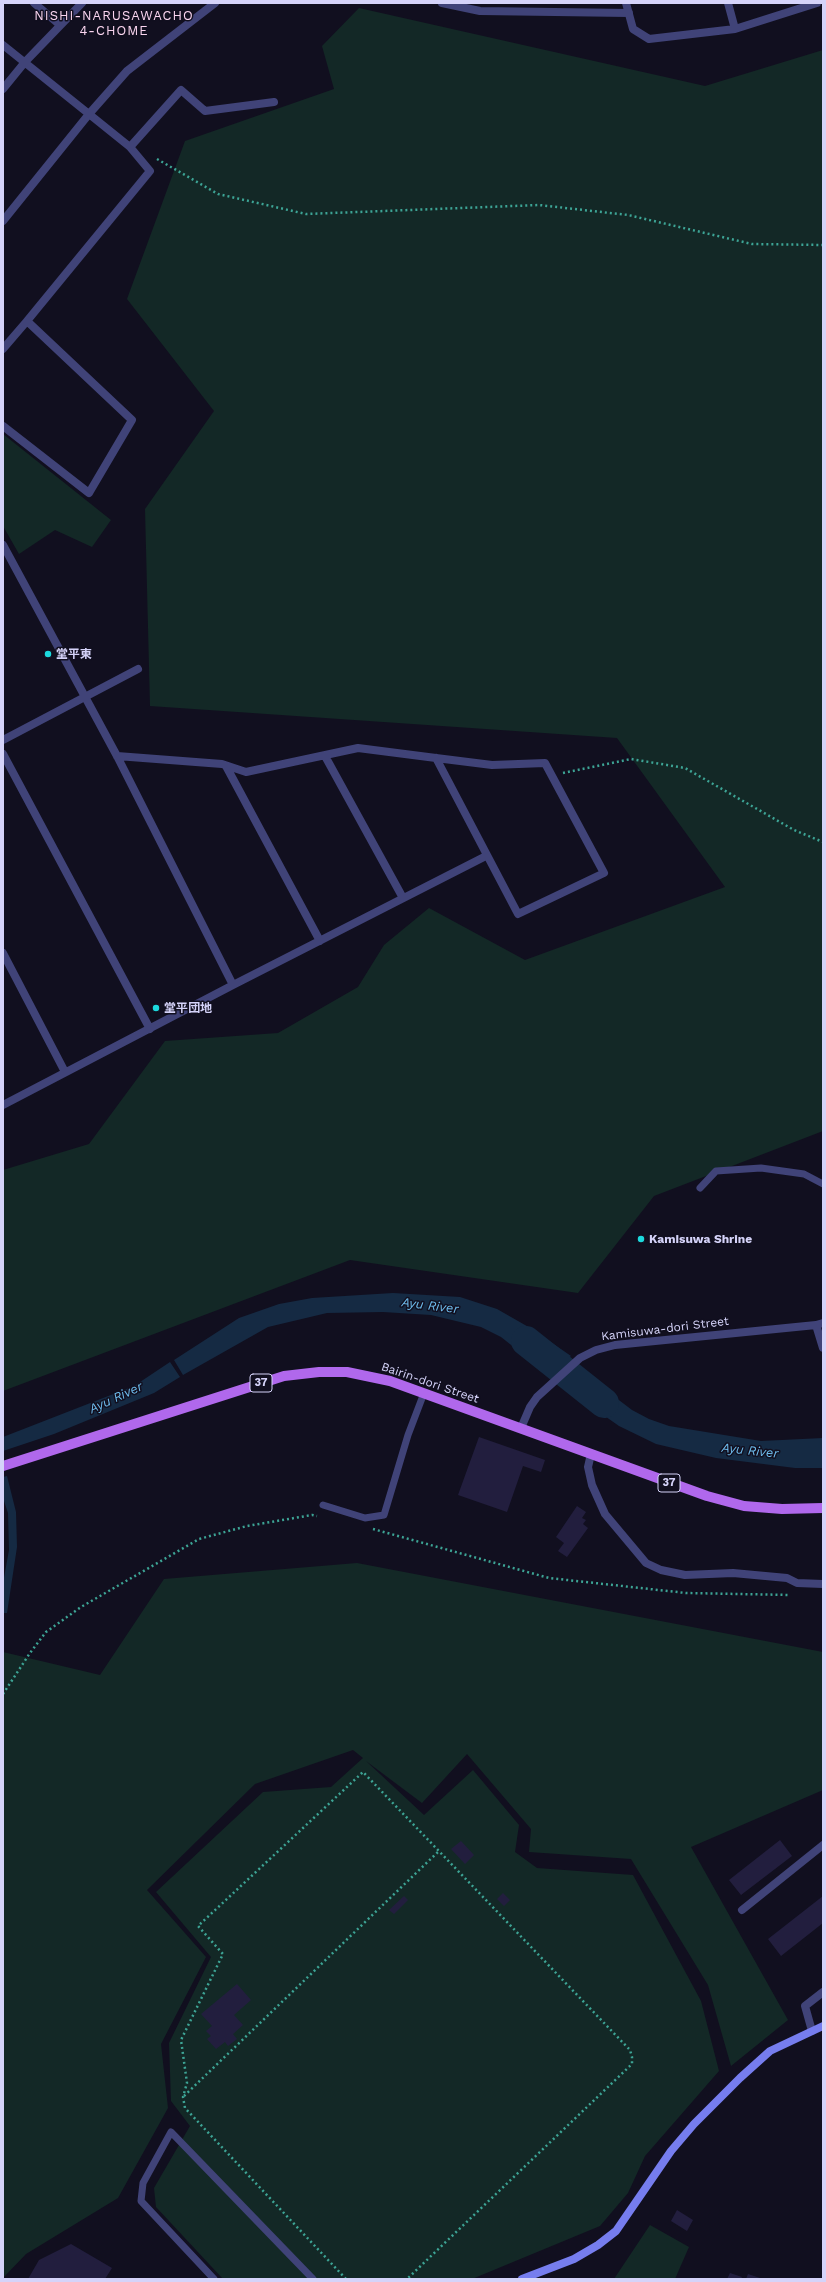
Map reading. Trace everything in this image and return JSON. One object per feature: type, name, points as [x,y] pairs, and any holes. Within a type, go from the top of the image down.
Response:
[{"type":"main road","name":"Bairin-dori Street","points":[[3,1466],[284,1376],[319,1372],[347,1372],[390,1381],[672,1484],[744,1506],[782,1509],[823,1508]]},
{"type":"street","points":[[34,3],[60,25]]},
{"type":"street","points":[[3,89],[25,62],[82,3]]},
{"type":"street","points":[[3,221],[89,114],[127,71],[215,3]]},
{"type":"street","points":[[442,3],[480,11],[629,13]]},
{"type":"street","points":[[626,3],[633,29],[649,39],[735,29],[817,3]]},
{"type":"street","points":[[728,3],[735,29]]},
{"type":"street","points":[[3,45],[130,147],[150,171],[3,349]]},
{"type":"street","points":[[130,147],[181,90],[205,111],[274,102]]},
{"type":"street","points":[[3,426],[89,493],[132,420],[26,321]]},
{"type":"street","points":[[3,545],[117,756],[233,985]]},
{"type":"street","points":[[3,740],[138,669]]},
{"type":"street","points":[[117,756],[226,766],[246,772],[358,748],[492,765],[545,763],[604,872],[518,914],[486,856],[436,758]]},
{"type":"street","points":[[3,754],[150,1029]]},
{"type":"street","points":[[325,756],[404,898]]},
{"type":"street","points":[[226,766],[320,941]]},
{"type":"street","points":[[3,1105],[233,985],[486,856]]},
{"type":"street","points":[[3,953],[65,1072]]},
{"type":"street","points":[[819,1324],[823,1348]]},
{"type":"street","name":"Kamisuwa-dori Street","points":[[521,1428],[537,1396],[580,1358],[596,1350],[615,1345],[819,1324]]},
{"type":"street","points":[[591,1454],[588,1467],[592,1484],[605,1514],[646,1563],[661,1570],[685,1575],[733,1573],[787,1578],[797,1583],[823,1584]]},
{"type":"street","points":[[742,1910],[823,1845]]},
{"type":"street","points":[[812,2031],[805,2006],[823,1992]]},
{"type":"street","points":[[522,2279],[574,2259],[598,2245],[616,2230],[671,2151],[694,2124],[740,2078],[770,2051],[823,2026]]},
{"type":"lane","points":[[700,1188],[716,1171],[761,1168],[804,1174],[823,1184]]},
{"type":"lane","points":[[323,1505],[365,1518],[384,1515],[408,1436],[424,1393]]},
{"type":"lane","points":[[214,2279],[140,2201],[143,2183],[170,2132],[314,2279]]},
{"type":"path","points":[[153,156],[218,194],[306,214],[539,204],[628,215],[752,244],[823,245]]},
{"type":"path","points":[[562,773],[631,759],[685,768],[794,830],[823,842]]},
{"type":"path","points":[[3,1694],[46,1632],[81,1607],[199,1539],[247,1526],[312,1515],[320,1517]]},
{"type":"path","points":[[366,1528],[549,1578],[686,1594],[793,1595]]},
{"type":"path","points":[[346,2279],[185,2108],[183,2097],[187,2083],[181,2040],[223,1954],[198,1926],[363,1772],[630,2050],[632,2064],[407,2279]]},
{"type":"path","points":[[183,2097],[439,1851]]},
{"type":"green space","points":[[359,8],[705,86],[823,50],[823,1131],[654,1196],[578,1293],[350,1260],[3,1391],[3,1170],[89,1144],[165,1041],[278,1033],[358,987],[384,945],[429,908],[525,960],[725,887],[617,738],[150,706],[145,509],[214,411],[127,299],[185,141],[334,89],[322,46]]},
{"type":"green space","points":[[3,434],[111,520],[92,547],[55,530],[19,554],[3,526]]},
{"type":"green space","points":[[357,1563],[823,1652],[823,1790],[691,1847],[788,2020],[731,2066],[708,1985],[631,1859],[529,1852],[531,1829],[467,1754],[422,1803],[366,1761],[424,1815],[473,1770],[519,1825],[515,1852],[537,1868],[633,1875],[701,2001],[719,2071],[645,2156],[628,2193],[600,2226],[472,2279],[223,2279],[156,2207],[154,2188],[190,2126],[171,2101],[169,2043],[211,1957],[156,1892],[263,1792],[331,1787],[363,1758],[353,1750],[255,1784],[147,1890],[206,1957],[161,2044],[168,2108],[118,2198],[26,2254],[3,2278],[3,1652],[100,1675],[164,1579]]},
{"type":"green space","points":[[650,2225],[689,2247],[675,2279],[614,2279]]},
{"type":"water","points":[[393,1293],[460,1297],[497,1309],[532,1329],[571,1356],[549,1375],[501,1337],[481,1327],[431,1315],[383,1312],[327,1313],[268,1327],[183,1375],[174,1360],[239,1318],[279,1304],[312,1298]]},
{"type":"water","points":[[170,1362],[180,1377],[154,1393],[54,1434],[3,1451],[3,1437],[134,1386]]},
{"type":"water","points":[[582,1368],[607,1391],[632,1410],[649,1419],[669,1426],[761,1441],[823,1438],[823,1468],[795,1468],[716,1458],[656,1444],[619,1426],[562,1386]]},
{"type":"water","points":[[7,1476],[16,1512],[17,1547],[7,1613],[3,1613],[3,1583],[9,1550],[8,1513],[3,1498],[3,1477]]},
{"type":"building","points":[[479,1437],[545,1460],[541,1472],[523,1466],[507,1512],[458,1495]]},
{"type":"building","points":[[577,1506],[586,1512],[582,1518],[586,1520],[583,1524],[588,1528],[567,1557],[558,1551],[564,1543],[556,1537]]},
{"type":"building","points":[[780,1840],[792,1856],[741,1895],[729,1880]]},
{"type":"building","points":[[461,1841],[474,1855],[465,1864],[451,1849]]},
{"type":"building","points":[[503,1893],[510,1900],[504,1906],[497,1899]]},
{"type":"building","points":[[404,1896],[408,1900],[394,1914],[389,1910]]},
{"type":"building","points":[[823,1896],[823,1923],[781,1956],[768,1939]]},
{"type":"building","points":[[237,1984],[251,2000],[234,2015],[243,2025],[233,2034],[237,2039],[228,2046],[225,2042],[216,2049],[207,2039],[211,2036],[206,2031],[212,2026],[201,2014]]},
{"type":"building","points":[[677,2210],[693,2220],[687,2231],[671,2221]]},
{"type":"building","points":[[71,2244],[112,2268],[105,2279],[28,2279],[39,2260]]},
{"type":"building","points":[[730,2273],[742,2277],[741,2279],[727,2279]]},
{"type":"building","points":[[748,2274],[763,2279],[746,2279]]},
{"type":"waterway","name":"Ayu River","points":[[526,1341],[604,1403]]},
{"type":"place","name":"堂平東","points":[[48,654]]},
{"type":"place","name":"堂平団地","points":[[156,1008]]},
{"type":"place","name":"Kamisuwa Shrine","points":[[641,1239]]},
{"type":"district","name":"NISHI-NARUSAWACHO 4-CHOME","points":[[114,24]]}]
